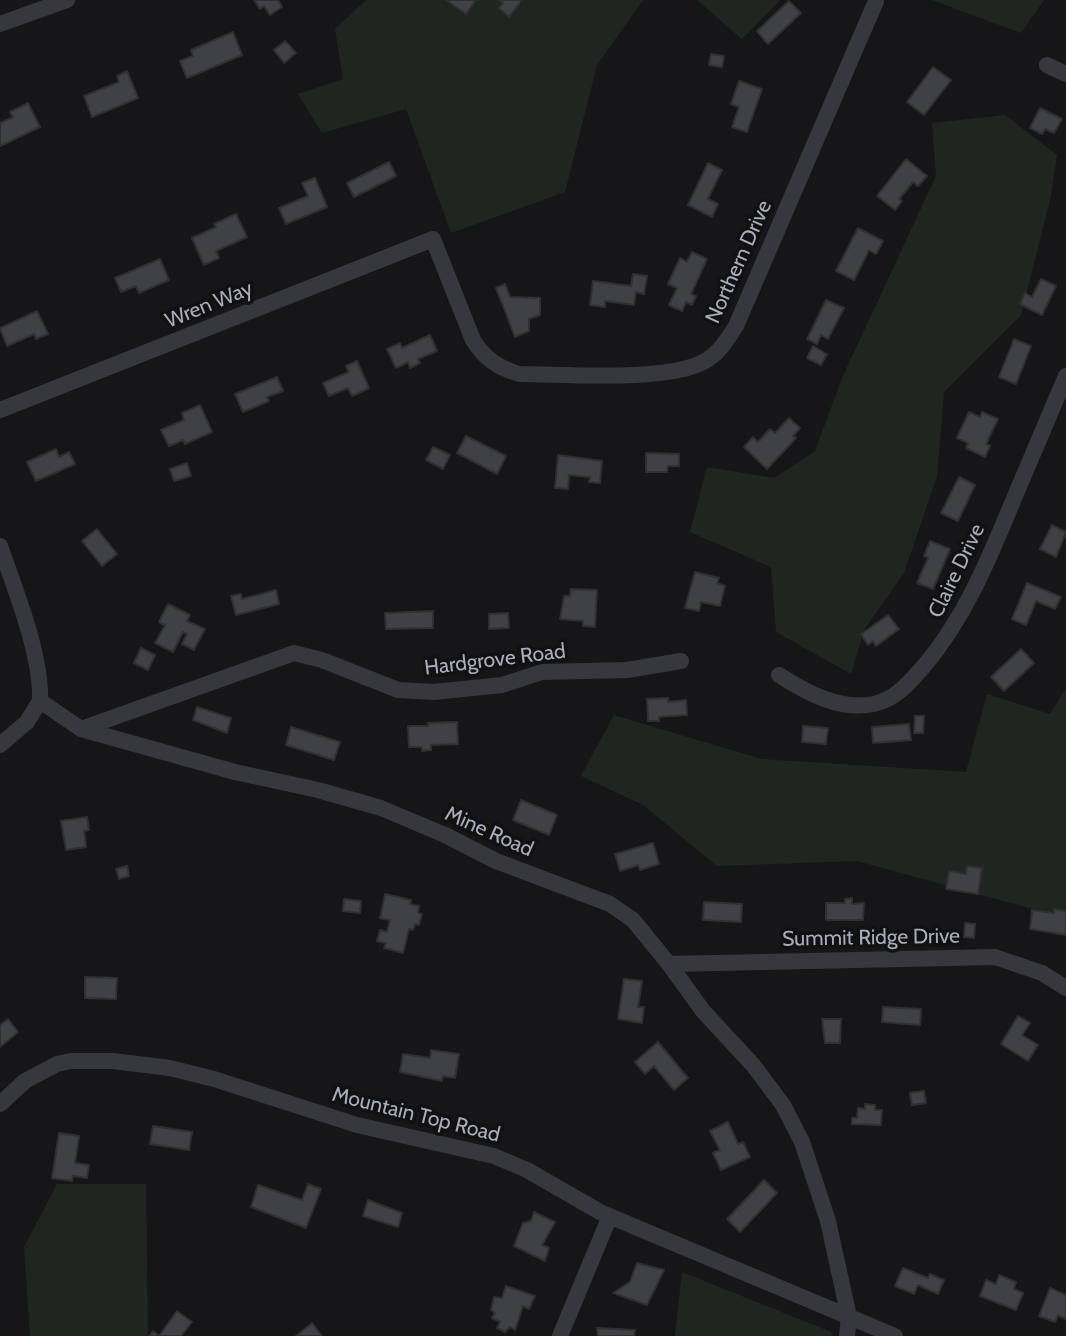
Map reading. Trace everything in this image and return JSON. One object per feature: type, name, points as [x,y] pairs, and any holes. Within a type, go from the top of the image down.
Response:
[{"type":"street","points":[[0,24],[67,0]]},
{"type":"street","name":"Northern Drive","points":[[433,239],[472,340],[482,355],[505,370],[519,374],[655,373],[694,367],[706,361],[722,348],[736,326],[876,1]]},
{"type":"street","points":[[1047,65],[1066,74]]},
{"type":"street","name":"Wren Way","points":[[0,410],[433,239]]},
{"type":"street","name":"Claire Drive","points":[[779,676],[820,698],[862,705],[875,704],[894,696],[908,684],[943,643],[965,609],[1064,387]]},
{"type":"street","points":[[0,546],[6,586],[37,664],[41,686],[40,701],[27,722],[0,745]]},
{"type":"street","name":"Hardgrove Road","points":[[81,729],[294,653],[322,660],[398,690],[434,692],[502,685],[542,672],[627,670],[681,661]]},
{"type":"street","name":"Mine Road","points":[[40,701],[81,729],[236,772],[318,790],[381,808],[496,861],[610,904],[633,920],[703,1011],[770,1085],[802,1142],[828,1221],[847,1330]]},
{"type":"street","name":"Summit Ridge Drive","points":[[669,964],[995,957],[1042,974],[1066,988]]},
{"type":"street","name":"Mountain Top Road","points":[[0,1104],[24,1081],[64,1063],[113,1061],[170,1068],[214,1079],[357,1125],[494,1156],[527,1170],[610,1216],[847,1330],[894,1336]]},
{"type":"street","points":[[560,1336],[610,1216]]},
{"type":"shaded area","points":[[366,0],[643,0],[597,65],[565,192],[451,233],[406,109],[322,133],[298,94],[343,79],[335,29]]},
{"type":"shaded area","points":[[697,0],[780,0],[742,39]]},
{"type":"shaded area","points":[[932,0],[1044,0],[1021,33]]},
{"type":"shaded area","points":[[1005,115],[1057,155],[1050,200],[1021,315],[944,392],[937,476],[904,573],[864,630],[851,674],[776,632],[771,567],[690,532],[707,467],[774,478],[815,451],[842,378],[936,176],[932,123]]},
{"type":"shaded area","points":[[1066,688],[1066,918],[857,861],[717,866],[643,805],[581,776],[614,715],[761,759],[966,772],[987,694],[1050,714]]},
{"type":"shaded area","points":[[57,1184],[146,1184],[150,1336],[30,1336],[24,1247]]},
{"type":"shaded area","points":[[682,1272],[831,1332],[832,1336],[675,1336]]},
{"type":"building","points":[[254,0],[278,0],[282,7],[270,15],[264,6],[260,9]]},
{"type":"building","points":[[446,0],[476,0],[466,14]]},
{"type":"building","points":[[499,0],[522,0],[509,17],[499,8],[503,3]]},
{"type":"building","points":[[789,1],[801,13],[768,44],[757,31]]},
{"type":"building","points":[[233,32],[242,55],[187,78],[180,61],[193,56],[191,50]]},
{"type":"building","points":[[285,41],[296,53],[284,63],[274,50]]},
{"type":"building","points":[[711,54],[724,56],[722,67],[709,65]]},
{"type":"building","points":[[933,67],[951,80],[924,115],[907,102]]},
{"type":"building","points":[[127,71],[138,98],[92,117],[84,96],[119,82],[117,76]]},
{"type":"building","points":[[739,81],[762,89],[747,132],[732,127],[739,107],[731,104]]},
{"type":"building","points":[[28,103],[40,127],[0,146],[0,123],[13,117],[10,112]]},
{"type":"building","points":[[1040,108],[1062,119],[1054,133],[1045,129],[1042,134],[1030,128]]},
{"type":"building","points":[[906,159],[927,176],[918,186],[913,182],[899,199],[902,201],[895,210],[877,196]]},
{"type":"building","points":[[389,162],[396,176],[354,197],[347,183]]},
{"type":"building","points":[[708,163],[722,170],[708,199],[718,204],[712,217],[688,205]]},
{"type":"building","points":[[315,178],[327,207],[286,224],[279,208],[308,196],[302,183]]},
{"type":"building","points":[[236,214],[247,237],[216,251],[219,258],[204,265],[192,238]]},
{"type":"building","points":[[858,228],[883,241],[876,254],[869,250],[854,280],[836,271]]},
{"type":"building","points":[[692,252],[707,259],[691,294],[696,296],[692,305],[686,302],[682,311],[669,305],[677,288],[668,284],[680,258],[687,262]]},
{"type":"building","points":[[160,259],[169,280],[139,293],[136,286],[121,292],[115,278]]},
{"type":"building","points":[[633,274],[647,276],[644,294],[636,292],[634,305],[605,301],[605,307],[590,305],[593,281],[631,286]]},
{"type":"building","points":[[1041,279],[1056,286],[1042,315],[1020,304],[1025,293],[1032,297]]},
{"type":"building","points":[[505,284],[510,297],[540,298],[540,315],[529,319],[529,331],[515,337],[496,288]]},
{"type":"building","points":[[826,300],[844,308],[828,339],[821,335],[817,344],[807,339]]},
{"type":"building","points":[[37,311],[48,334],[36,339],[34,334],[7,346],[0,328]]},
{"type":"building","points":[[430,335],[437,351],[418,359],[420,363],[410,368],[408,362],[396,368],[387,349],[400,343],[402,348]]},
{"type":"building","points":[[1014,339],[1031,346],[1016,384],[999,377]]},
{"type":"building","points":[[813,346],[827,354],[821,365],[807,358]]},
{"type":"building","points":[[357,361],[369,388],[352,396],[348,388],[329,396],[323,383],[349,372],[346,366]]},
{"type":"building","points":[[277,377],[283,391],[267,397],[269,401],[243,412],[235,394]]},
{"type":"building","points":[[200,405],[212,432],[185,444],[183,440],[169,446],[161,430],[184,420],[182,413]]},
{"type":"building","points":[[969,412],[980,417],[982,412],[998,419],[986,444],[990,446],[985,457],[966,448],[968,443],[957,438]]},
{"type":"building","points":[[789,418],[800,428],[793,436],[796,438],[767,469],[744,447],[753,437],[758,442],[770,429],[775,433]]},
{"type":"building","points":[[466,436],[506,456],[497,474],[457,453]]},
{"type":"building","points":[[433,447],[450,455],[443,469],[426,460]]},
{"type":"building","points":[[56,449],[59,457],[69,452],[75,464],[36,481],[27,462]]},
{"type":"building","points":[[646,453],[679,454],[679,466],[668,466],[667,472],[646,472]]},
{"type":"building","points":[[558,455],[602,461],[600,483],[589,482],[590,477],[569,475],[568,489],[555,488]]},
{"type":"building","points":[[187,463],[191,476],[174,481],[170,469]]},
{"type":"building","points":[[959,477],[975,485],[958,521],[941,513]]},
{"type":"building","points":[[1052,525],[1066,532],[1056,557],[1040,549]]},
{"type":"building","points":[[97,529],[117,554],[102,566],[82,541]]},
{"type":"building","points":[[930,541],[950,549],[933,589],[917,583],[928,558],[924,556]]},
{"type":"building","points":[[695,572],[719,578],[717,583],[725,586],[720,606],[701,602],[699,611],[685,608]]},
{"type":"building","points":[[1027,583],[1061,597],[1055,609],[1036,601],[1026,625],[1012,619]]},
{"type":"building","points":[[571,589],[597,590],[595,627],[583,626],[583,621],[560,619],[564,596],[570,596]]},
{"type":"building","points":[[276,590],[279,604],[236,615],[231,596],[241,594],[242,599]]},
{"type":"building","points":[[168,604],[190,615],[187,621],[205,629],[194,650],[182,644],[187,634],[183,632],[173,652],[155,643],[165,625],[159,622]]},
{"type":"building","points":[[433,611],[433,628],[386,629],[385,613]]},
{"type":"building","points":[[508,613],[509,628],[489,629],[489,614]]},
{"type":"building","points":[[888,615],[899,629],[876,646],[873,641],[868,645],[861,634]]},
{"type":"building","points":[[141,648],[155,655],[148,670],[134,663]]},
{"type":"building","points":[[1021,649],[1034,663],[1004,691],[991,677]]},
{"type":"building","points":[[668,698],[668,702],[686,700],[687,715],[659,717],[659,721],[648,721],[647,699]]},
{"type":"building","points":[[197,707],[231,718],[227,733],[193,720]]},
{"type":"building","points":[[915,716],[924,716],[923,733],[914,733]]},
{"type":"building","points":[[457,722],[458,744],[431,745],[431,750],[422,751],[422,747],[409,747],[408,726]]},
{"type":"building","points":[[909,724],[911,740],[873,743],[872,727]]},
{"type":"building","points":[[803,726],[828,728],[826,744],[802,742]]},
{"type":"building","points":[[291,727],[340,742],[334,760],[286,745]]},
{"type":"building","points":[[521,800],[557,815],[549,835],[513,820]]},
{"type":"building","points":[[87,817],[89,830],[84,831],[86,847],[66,850],[61,821]]},
{"type":"building","points":[[653,843],[659,864],[640,870],[638,865],[620,871],[615,854]]},
{"type":"building","points":[[127,866],[129,876],[119,879],[116,869]]},
{"type":"building","points":[[967,866],[982,868],[978,894],[946,889],[949,871],[966,874]]},
{"type":"building","points":[[385,894],[411,900],[410,904],[419,906],[418,913],[422,914],[419,925],[415,924],[413,930],[409,929],[403,953],[384,948],[386,943],[377,941],[380,930],[387,932],[390,920],[380,918]]},
{"type":"building","points":[[852,898],[852,904],[864,903],[863,920],[826,920],[826,903],[845,903],[845,899]]},
{"type":"building","points":[[344,899],[361,901],[360,913],[343,911]]},
{"type":"building","points":[[704,902],[742,904],[741,922],[703,920]]},
{"type":"building","points":[[1054,909],[1066,913],[1066,935],[1030,929],[1032,910],[1054,913]]},
{"type":"building","points":[[965,923],[975,924],[974,938],[964,937]]},
{"type":"building","points":[[85,977],[117,978],[116,999],[85,998]]},
{"type":"building","points":[[624,979],[642,981],[638,1007],[644,1007],[642,1023],[618,1019]]},
{"type":"building","points":[[883,1007],[921,1009],[920,1025],[882,1022]]},
{"type":"building","points":[[1018,1016],[1030,1023],[1022,1035],[1038,1045],[1028,1061],[1001,1044]]},
{"type":"building","points":[[8,1019],[18,1032],[0,1047],[0,1025]]},
{"type":"building","points":[[822,1019],[841,1019],[840,1043],[825,1043]]},
{"type":"building","points":[[658,1042],[688,1078],[674,1090],[654,1066],[645,1074],[635,1062]]},
{"type":"building","points":[[431,1050],[459,1054],[455,1078],[443,1076],[442,1081],[400,1072],[403,1054],[430,1058]]},
{"type":"building","points":[[924,1091],[926,1103],[912,1105],[910,1093]]},
{"type":"building","points":[[865,1104],[875,1105],[875,1110],[882,1110],[881,1125],[852,1124],[852,1118],[857,1118],[858,1108],[865,1109]]},
{"type":"building","points":[[728,1122],[738,1144],[743,1142],[750,1157],[721,1170],[713,1153],[720,1150],[710,1131]]},
{"type":"building","points":[[153,1126],[192,1132],[189,1150],[150,1144]]},
{"type":"building","points":[[59,1133],[79,1136],[75,1163],[89,1165],[87,1178],[73,1176],[72,1181],[52,1178]]},
{"type":"building","points":[[764,1180],[777,1193],[740,1232],[727,1219]]},
{"type":"building","points":[[308,1184],[321,1189],[306,1228],[251,1207],[258,1185],[302,1200]]},
{"type":"building","points":[[368,1200],[402,1213],[398,1227],[363,1216]]},
{"type":"building","points":[[534,1212],[555,1222],[542,1245],[549,1248],[545,1261],[514,1246],[523,1223],[531,1221]]},
{"type":"building","points":[[637,1263],[664,1270],[647,1305],[613,1293],[630,1282]]},
{"type":"building","points":[[903,1268],[928,1278],[930,1274],[944,1280],[938,1294],[918,1285],[914,1294],[895,1286]]},
{"type":"building","points":[[999,1275],[1016,1282],[1014,1289],[1023,1293],[1016,1310],[980,1296],[986,1280],[996,1284]]},
{"type":"building","points":[[506,1286],[535,1296],[529,1309],[523,1306],[515,1330],[510,1327],[505,1332],[497,1328],[500,1322],[492,1318],[495,1313],[491,1310],[494,1297],[502,1298]]},
{"type":"building","points":[[1050,1288],[1066,1295],[1066,1319],[1058,1315],[1055,1322],[1039,1316]]},
{"type":"building","points":[[177,1311],[192,1322],[181,1336],[159,1336]]},
{"type":"building","points":[[312,1323],[322,1336],[296,1336]]},
{"type":"building","points":[[597,1328],[635,1330],[634,1336],[598,1336]]}]
